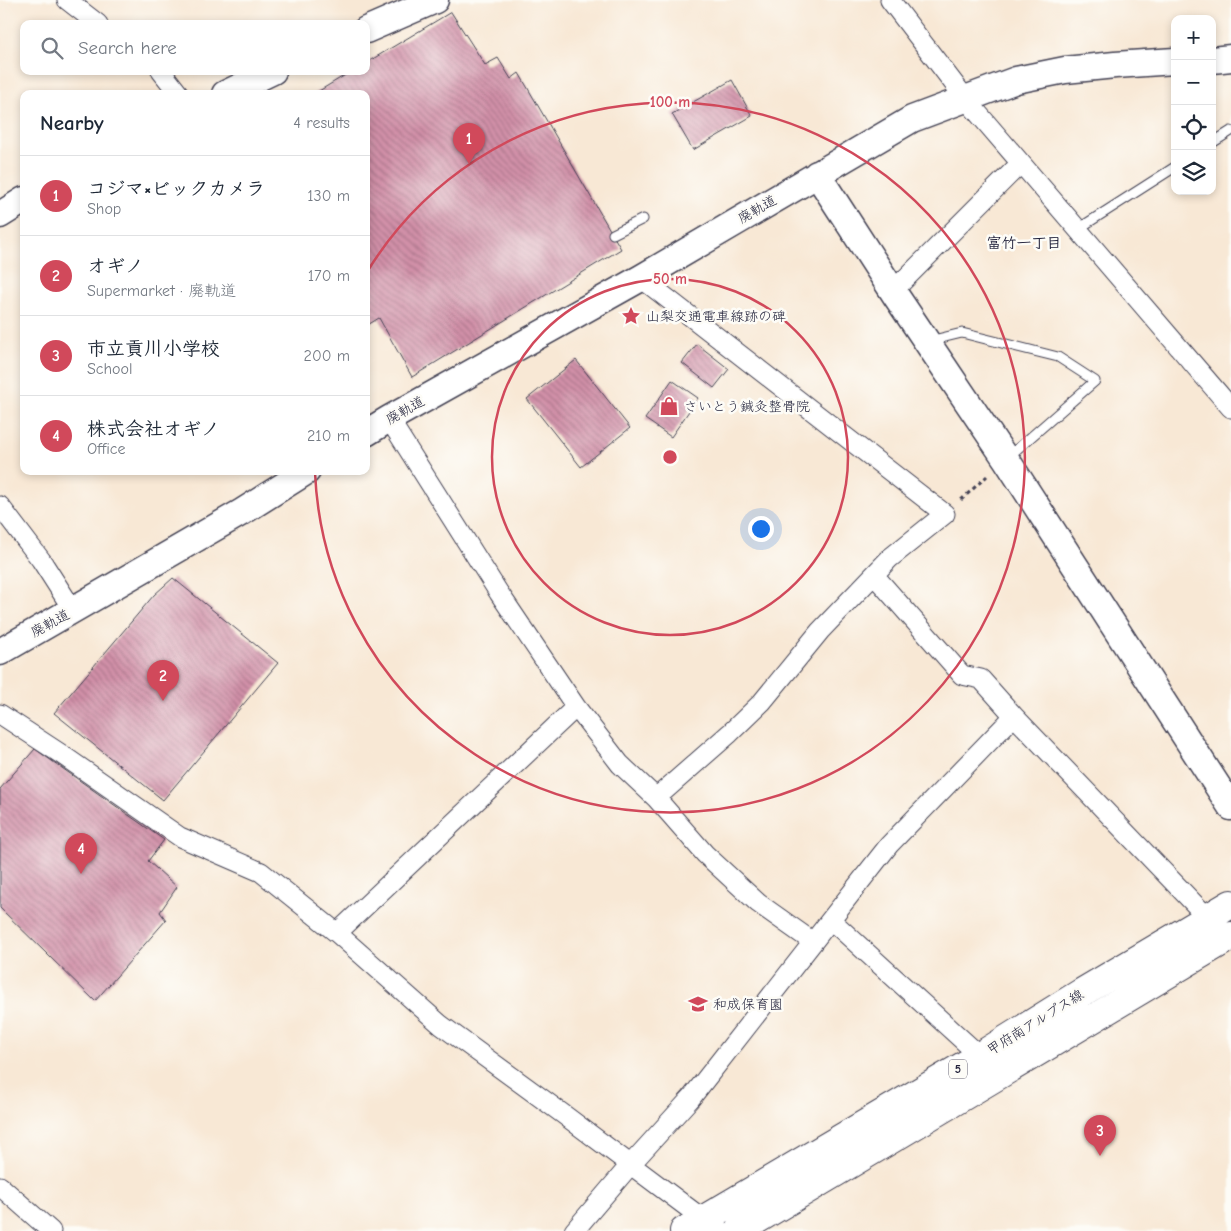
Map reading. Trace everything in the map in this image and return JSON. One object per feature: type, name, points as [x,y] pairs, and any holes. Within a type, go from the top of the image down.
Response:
[{"type":"main road","name":"甲府南アルプス線","points":[[703,1227],[1081,992],[1231,904]]},
{"type":"main road","name":"甲府南アルプス線","points":[[738,1231],[1231,936]]},
{"type":"street","points":[[67,0],[93,20]]},
{"type":"street","points":[[890,0],[965,98],[1231,408]]},
{"type":"street","points":[[370,28],[426,2]]},
{"type":"street","points":[[1216,60],[1231,58]]},
{"type":"street","name":"廃軌道","points":[[370,431],[641,278],[912,119],[1016,80],[1065,70],[1171,61]]},
{"type":"street","points":[[164,75],[176,90]]},
{"type":"street","points":[[233,90],[265,75]]},
{"type":"street","points":[[892,290],[1021,163]]},
{"type":"street","points":[[817,174],[892,290],[1006,459],[1231,808]]},
{"type":"street","points":[[0,215],[20,202]]},
{"type":"street","points":[[641,278],[946,514],[890,558],[820,631],[762,702],[656,798]]},
{"type":"street","points":[[389,419],[499,593],[576,708],[620,764],[656,798],[711,860],[758,903],[813,942]]},
{"type":"street","name":"廃軌道","points":[[0,652],[242,512],[300,475]]},
{"type":"street","points":[[0,506],[41,560],[73,610]]},
{"type":"street","points":[[874,575],[962,674],[981,679],[1014,716],[1208,917]]},
{"type":"street","points":[[337,933],[576,708]]},
{"type":"street","points":[[0,714],[180,837],[261,872],[337,933],[441,1025],[631,1164],[703,1227]]},
{"type":"street","points":[[574,1231],[691,1098],[889,845],[1014,716]]},
{"type":"street","points":[[831,920],[980,1056]]},
{"type":"street","points":[[0,1186],[51,1231]]},
{"type":"lane","points":[[1216,140],[1231,131]]},
{"type":"lane","points":[[1078,229],[1171,170]]},
{"type":"lane","points":[[613,234],[643,219]]},
{"type":"lane","points":[[927,342],[962,333],[1058,357],[1095,381],[1006,459]]},
{"type":"path","points":[[946,514],[1006,459]]},
{"type":"building","points":[[451,12],[485,65],[498,58],[511,79],[519,73],[621,249],[412,377],[379,318],[370,324],[370,90],[321,90],[345,75],[370,75],[370,61]]},
{"type":"building","points":[[732,80],[752,116],[693,150],[672,114]]},
{"type":"building","points":[[697,344],[729,369],[714,388],[682,363]]},
{"type":"building","points":[[576,360],[630,428],[581,467],[527,399]]},
{"type":"building","points":[[672,380],[698,398],[671,437],[645,419]]},
{"type":"building","points":[[173,578],[278,663],[163,800],[54,713],[154,595]]},
{"type":"building","points":[[35,749],[164,840],[148,861],[177,887],[160,912],[166,920],[95,1001],[0,908],[0,789]]},
{"type":"place","name":"コジマ×ビックカメラ","points":[[469,164]]},
{"type":"place","name":"山梨交通電車線跡の碑","points":[[631,316]]},
{"type":"place","name":"さいとう鍼灸整骨院","points":[[669,406]]},
{"type":"place","name":"オギノ","points":[[163,701]]},
{"type":"place","name":"株式会社オギノ","points":[[81,874]]},
{"type":"place","name":"和成保育園","points":[[698,1004]]},
{"type":"place","name":"市立貢川小学校","points":[[1100,1156]]},
{"type":"district","name":"富竹一丁目","points":[[1024,243]]}]
